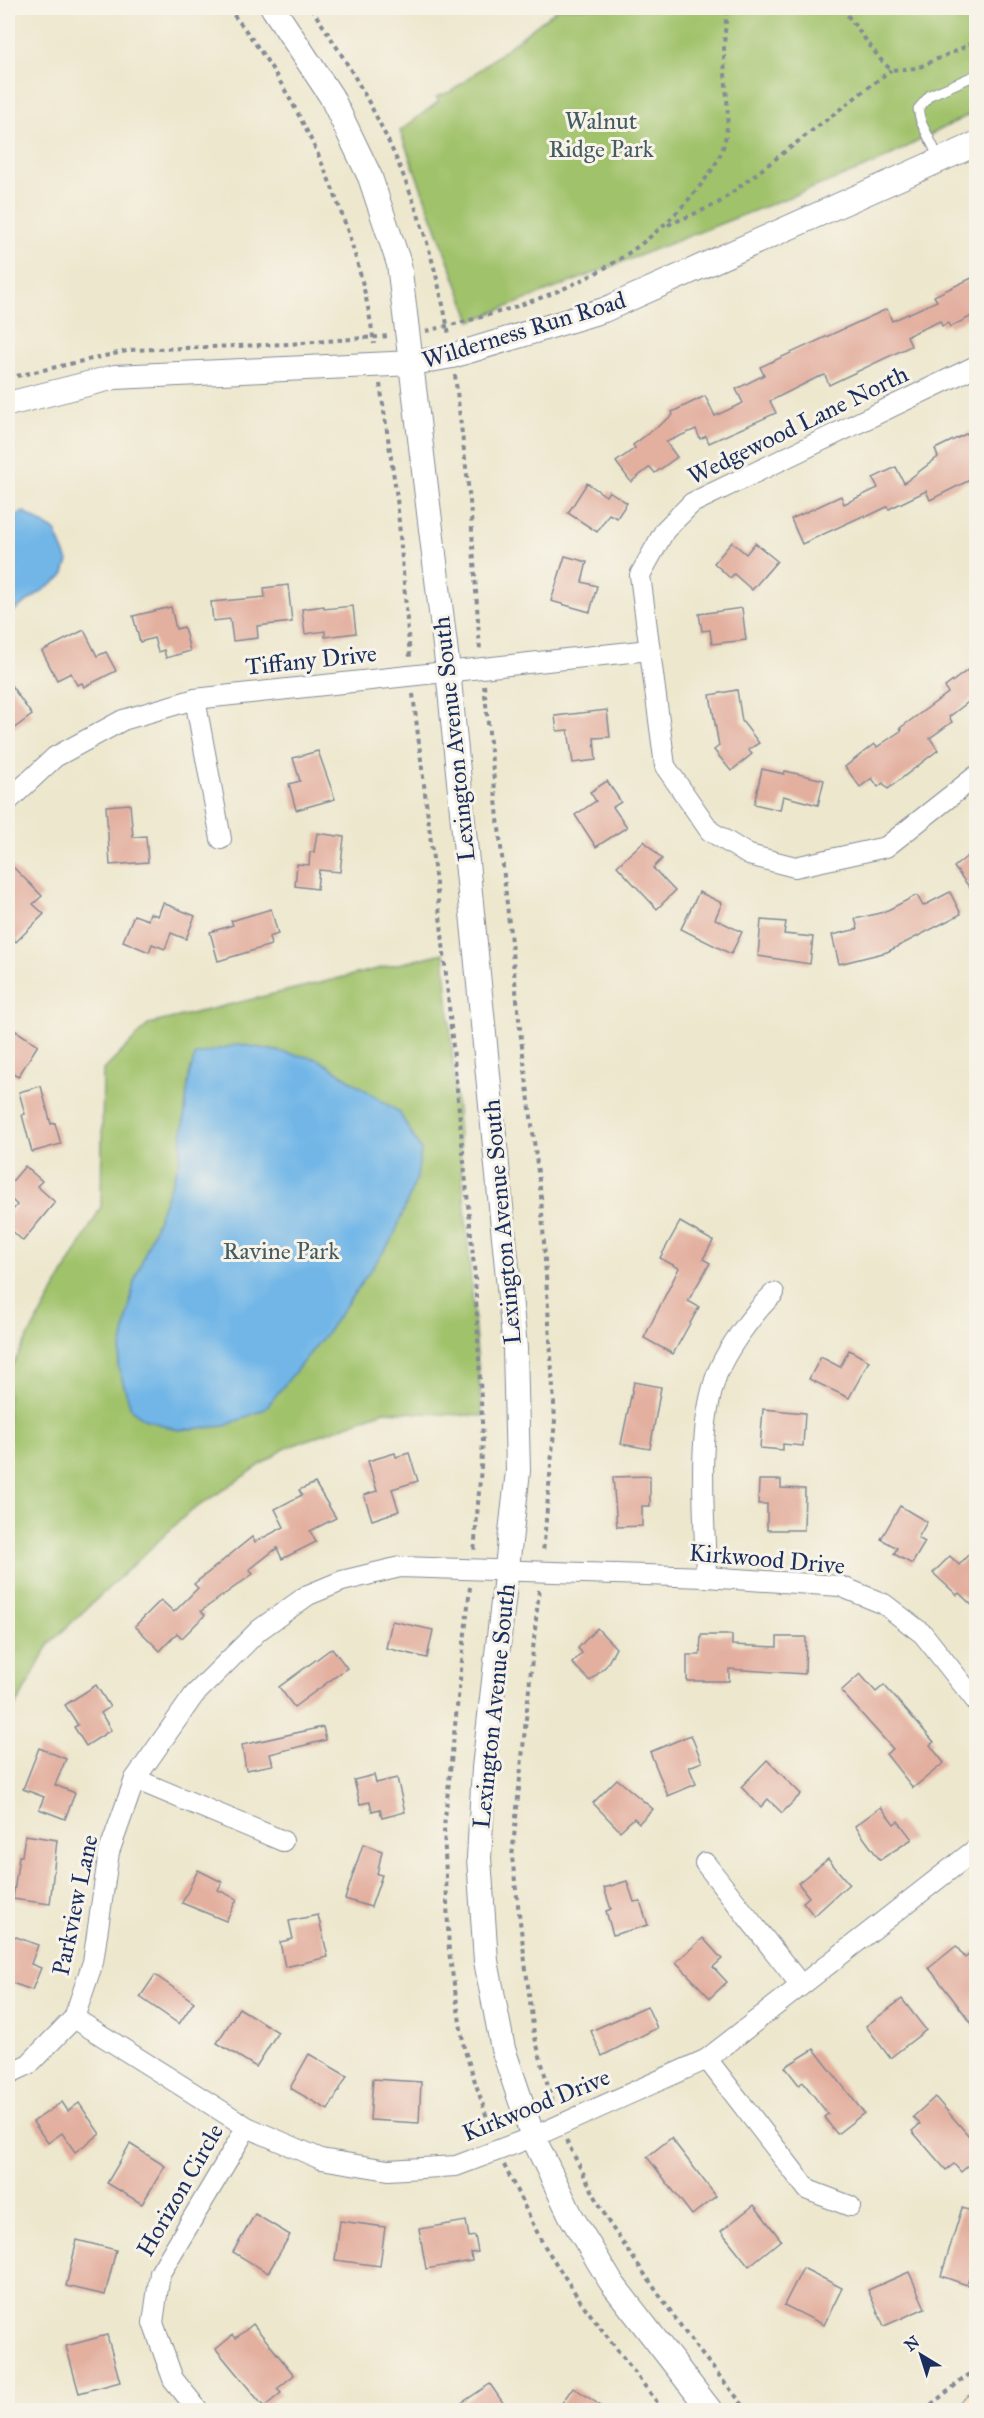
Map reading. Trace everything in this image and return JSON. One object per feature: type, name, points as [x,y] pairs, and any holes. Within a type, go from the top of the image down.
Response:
[{"type":"main road","points":[[972,2410],[976,2407]]},
{"type":"street","name":"Lexington Avenue South","points":[[273,8],[331,96],[370,177],[399,264],[413,363],[448,670],[515,1348],[518,1471],[484,1768],[479,1858],[486,1960],[504,2049],[533,2138],[571,2216],[611,2282],[710,2410]]},
{"type":"street","name":"Wilderness Run Road","points":[[8,404],[115,377],[413,363],[452,356],[604,310],[976,144]]},
{"type":"street","name":"Wedgewood Lane North","points":[[976,366],[692,503],[665,530],[640,575],[665,766],[710,831],[749,855],[795,867],[886,847],[976,776]]},
{"type":"street","name":"Tiffany Drive","points":[[8,801],[55,757],[123,720],[195,699],[649,650]]},
{"type":"street","points":[[195,699],[222,839]]},
{"type":"street","points":[[706,1577],[704,1434],[715,1378],[752,1315],[774,1293]]},
{"type":"street","name":"Parkview Lane","points":[[8,2074],[29,2064],[74,2018],[93,1962],[109,1852],[135,1779],[194,1695],[259,1630],[308,1595],[342,1581],[400,1567],[507,1572]]},
{"type":"street","name":"Kirkwood Drive","points":[[507,1572],[706,1577],[840,1586],[884,1604],[923,1634],[976,1701]]},
{"type":"street","points":[[135,1779],[283,1841]]},
{"type":"street","name":"Kirkwood Drive","points":[[74,2018],[247,2127],[321,2159],[388,2170],[456,2166],[533,2138],[707,2059],[800,1984],[976,1851]]},
{"type":"street","points":[[705,1863],[800,1984]]},
{"type":"street","points":[[707,2059],[808,2190],[850,2206]]},
{"type":"street","name":"Horizon Circle","points":[[198,2410],[173,2379],[153,2323],[160,2272],[247,2127]]},
{"type":"lane","points":[[940,160],[921,122],[918,109],[930,95],[976,75]]},
{"type":"path","points":[[228,8],[250,33],[287,95],[337,199],[369,304],[397,498],[411,675],[442,933],[475,1277],[483,1442],[472,1570],[444,1827],[449,1952],[464,2048],[497,2151],[542,2242],[569,2285],[663,2410]]},
{"type":"path","points":[[665,227],[699,187],[724,146],[729,112],[724,53],[727,8]]},
{"type":"path","points":[[842,8],[880,59],[891,70]]},
{"type":"path","points":[[966,8],[976,24]]},
{"type":"path","points":[[8,378],[131,350],[289,344],[374,338],[409,334],[505,312],[587,279],[665,227],[717,204],[891,70],[917,68],[976,42]]},
{"type":"path","points":[[924,2410],[976,2369]]},
{"type":"green space","name":"Walnut Ridge Park","points":[[559,8],[976,8],[976,111],[874,164],[471,321],[400,131],[439,101],[436,97],[452,91]]},
{"type":"green space","name":"Ravine Park","points":[[444,953],[482,1416],[384,1411],[286,1448],[187,1514],[50,1643],[8,1720],[8,1373],[101,1207],[103,1071],[149,1024]]},
{"type":"water","points":[[24,512],[55,531],[68,561],[63,576],[8,615],[8,518]]},
{"type":"water","points":[[239,1044],[318,1059],[399,1112],[421,1150],[417,1177],[393,1238],[328,1331],[265,1409],[225,1426],[178,1430],[144,1419],[131,1409],[118,1366],[134,1282],[179,1163],[189,1076],[195,1055]]},
{"type":"building","points":[[976,276],[976,314],[950,327],[948,323],[942,326],[940,321],[907,336],[911,346],[829,385],[825,375],[816,378],[770,401],[776,413],[709,443],[706,436],[700,439],[696,429],[666,442],[677,457],[655,473],[650,467],[631,482],[616,462],[635,448],[633,445],[673,415],[672,412],[705,396],[715,416],[743,403],[736,389],[764,375],[760,367],[887,309],[892,321],[937,301],[934,296]]},
{"type":"building","points":[[976,429],[976,477],[930,500],[926,491],[889,509],[887,507],[866,517],[865,515],[802,544],[791,519],[841,496],[844,504],[878,488],[873,478],[896,467],[904,483],[938,457],[935,449]]},
{"type":"building","points":[[587,483],[606,496],[609,491],[627,503],[617,518],[609,514],[597,532],[568,513]]},
{"type":"building","points":[[732,542],[746,554],[755,543],[777,561],[752,590],[734,574],[730,578],[714,563]]},
{"type":"building","points":[[565,556],[587,562],[582,582],[597,586],[590,612],[551,601]]},
{"type":"building","points":[[288,585],[292,622],[257,626],[258,638],[233,641],[230,619],[213,621],[211,602],[265,597],[264,588]]},
{"type":"building","points":[[324,606],[324,609],[353,606],[356,633],[325,637],[325,631],[305,634],[302,609]]},
{"type":"building","points":[[171,607],[176,629],[184,627],[190,651],[166,658],[164,650],[158,652],[154,638],[140,642],[133,616]]},
{"type":"building","points":[[742,608],[746,640],[712,644],[710,630],[702,631],[699,614]]},
{"type":"building","points":[[84,630],[97,656],[106,652],[116,671],[84,687],[82,683],[77,685],[71,673],[57,680],[42,651]]},
{"type":"building","points":[[976,664],[976,696],[949,717],[952,722],[930,738],[938,750],[888,789],[883,783],[878,787],[872,778],[860,787],[845,767],[874,744],[877,747],[902,730],[900,728],[948,693],[945,687]]},
{"type":"building","points":[[8,681],[32,715],[13,729],[8,721]]},
{"type":"building","points":[[737,690],[742,721],[759,743],[748,750],[752,754],[731,771],[714,750],[719,746],[710,695]]},
{"type":"building","points":[[607,710],[610,737],[594,738],[596,760],[573,763],[568,730],[557,731],[555,716]]},
{"type":"building","points":[[318,751],[335,799],[296,810],[289,784],[300,781],[293,758]]},
{"type":"building","points":[[762,769],[784,774],[785,771],[824,780],[818,805],[783,796],[780,810],[754,804]]},
{"type":"building","points":[[607,781],[621,802],[613,807],[627,827],[596,847],[575,815],[596,801],[590,792]]},
{"type":"building","points":[[130,804],[133,837],[146,836],[148,862],[110,865],[106,806]]},
{"type":"building","points":[[317,833],[344,837],[340,872],[319,870],[317,889],[295,886],[297,864],[309,865],[310,852],[314,852]]},
{"type":"building","points":[[644,841],[662,859],[653,868],[675,891],[657,909],[617,866]]},
{"type":"building","points":[[976,849],[976,896],[954,867]]},
{"type":"building","points":[[8,862],[42,896],[33,904],[44,914],[16,942],[8,933]]},
{"type":"building","points":[[699,892],[722,903],[715,919],[742,932],[731,954],[681,929]]},
{"type":"building","points":[[950,892],[961,914],[887,952],[839,964],[832,935],[858,929],[855,919],[884,912],[917,895],[923,906]]},
{"type":"building","points":[[163,903],[195,916],[186,939],[171,933],[165,949],[152,944],[149,952],[123,941],[134,915],[148,920],[150,913],[158,916]]},
{"type":"building","points":[[271,909],[278,934],[269,937],[271,945],[218,961],[210,932],[233,925],[231,921]]},
{"type":"building","points":[[761,920],[786,922],[784,934],[813,937],[810,964],[758,956]]},
{"type":"building","points":[[16,1031],[38,1045],[18,1077],[8,1071],[8,1044]]},
{"type":"building","points":[[41,1086],[51,1124],[55,1123],[61,1144],[32,1152],[22,1115],[25,1114],[19,1092]]},
{"type":"building","points":[[25,1166],[42,1181],[37,1186],[55,1202],[23,1241],[8,1227],[8,1216],[17,1205],[8,1196],[8,1186]]},
{"type":"building","points":[[680,1222],[713,1241],[703,1259],[710,1263],[688,1301],[699,1307],[673,1354],[644,1338],[679,1268],[660,1258]]},
{"type":"building","points":[[849,1350],[869,1361],[849,1398],[809,1379],[821,1357],[840,1367]]},
{"type":"building","points":[[634,1382],[661,1387],[650,1449],[621,1444]]},
{"type":"building","points":[[763,1409],[805,1413],[803,1446],[783,1444],[783,1450],[760,1448]]},
{"type":"building","points":[[395,1453],[396,1457],[409,1453],[418,1481],[392,1489],[399,1511],[372,1520],[364,1495],[377,1491],[368,1461]]},
{"type":"building","points":[[650,1476],[650,1506],[642,1506],[642,1526],[617,1527],[613,1477]]},
{"type":"building","points":[[759,1480],[781,1480],[781,1488],[805,1489],[804,1530],[767,1530],[767,1504],[758,1504]]},
{"type":"building","points":[[315,1483],[336,1518],[310,1531],[316,1542],[282,1559],[277,1548],[249,1570],[253,1574],[201,1611],[205,1615],[182,1638],[177,1633],[160,1651],[135,1626],[161,1600],[174,1612],[198,1588],[194,1584],[252,1537],[255,1542],[284,1527],[275,1509],[302,1495],[299,1490]]},
{"type":"building","points":[[900,1506],[927,1522],[918,1538],[925,1542],[912,1564],[894,1554],[897,1548],[881,1539]]},
{"type":"building","points":[[976,1546],[976,1609],[933,1573],[950,1556],[959,1565]]},
{"type":"building","points":[[392,1621],[433,1630],[427,1658],[386,1648]]},
{"type":"building","points":[[597,1628],[616,1648],[606,1666],[590,1681],[572,1663],[582,1653],[578,1648]]},
{"type":"building","points":[[701,1635],[732,1635],[732,1645],[777,1647],[777,1637],[806,1637],[805,1674],[729,1669],[729,1681],[687,1681],[687,1655],[700,1655]]},
{"type":"building","points":[[332,1648],[347,1668],[294,1707],[279,1687]]},
{"type":"building","points":[[860,1674],[876,1692],[884,1685],[934,1742],[930,1745],[944,1763],[913,1788],[886,1754],[893,1749],[841,1691]]},
{"type":"building","points":[[96,1685],[110,1707],[101,1713],[111,1730],[86,1746],[74,1727],[78,1725],[65,1705]]},
{"type":"building","points":[[323,1727],[326,1740],[270,1754],[273,1765],[246,1770],[242,1745]]},
{"type":"building","points":[[691,1735],[702,1762],[689,1767],[696,1784],[668,1796],[650,1752]]},
{"type":"building","points":[[39,1748],[66,1759],[55,1785],[75,1793],[65,1819],[39,1809],[44,1797],[23,1789]]},
{"type":"building","points":[[767,1760],[801,1794],[782,1813],[768,1799],[761,1807],[741,1787]]},
{"type":"building","points":[[374,1775],[376,1783],[397,1778],[405,1812],[382,1818],[380,1809],[372,1811],[370,1802],[360,1804],[354,1780]]},
{"type":"building","points":[[617,1779],[653,1809],[639,1823],[634,1818],[620,1831],[593,1803]]},
{"type":"building","points":[[881,1807],[894,1824],[898,1821],[912,1839],[880,1860],[855,1826]]},
{"type":"building","points":[[25,1835],[57,1840],[50,1904],[13,1899],[19,1856],[22,1856]]},
{"type":"building","points":[[363,1844],[382,1851],[377,1874],[382,1875],[371,1907],[345,1899]]},
{"type":"building","points":[[828,1859],[849,1884],[814,1916],[803,1902],[809,1897],[798,1883]]},
{"type":"building","points":[[198,1870],[222,1882],[218,1890],[237,1899],[226,1921],[182,1903]]},
{"type":"building","points":[[627,1881],[634,1902],[640,1901],[648,1925],[613,1935],[606,1911],[611,1909],[604,1888]]},
{"type":"building","points":[[318,1915],[328,1957],[285,1967],[280,1942],[293,1939],[289,1921]]},
{"type":"building","points":[[8,1934],[38,1945],[31,1964],[41,1968],[32,1990],[9,1982],[12,1973],[8,1972]]},
{"type":"building","points":[[703,1938],[722,1959],[713,1967],[727,1982],[710,1998],[676,1962]]},
{"type":"building","points":[[956,1946],[965,1958],[976,1949],[976,2029],[929,1968]]},
{"type":"building","points":[[155,1975],[194,2002],[179,2024],[140,1997]]},
{"type":"building","points":[[902,1999],[926,2030],[890,2058],[866,2026]]},
{"type":"building","points":[[647,2006],[657,2028],[602,2056],[591,2031]]},
{"type":"building","points":[[239,2008],[278,2032],[256,2067],[217,2043]]},
{"type":"building","points":[[814,2049],[864,2113],[837,2134],[824,2117],[828,2114],[803,2082],[799,2085],[785,2067]]},
{"type":"building","points":[[309,2054],[347,2076],[328,2110],[290,2088]]},
{"type":"building","points":[[373,2079],[421,2082],[419,2123],[370,2120]]},
{"type":"building","points":[[935,2097],[976,2144],[976,2159],[961,2172],[954,2164],[946,2170],[912,2131],[920,2124],[913,2117]]},
{"type":"building","points":[[62,2102],[68,2111],[79,2103],[100,2134],[75,2152],[62,2133],[48,2143],[33,2122]]},
{"type":"building","points":[[671,2138],[716,2196],[692,2215],[647,2157]]},
{"type":"building","points":[[130,2144],[165,2166],[142,2204],[107,2183]]},
{"type":"building","points":[[754,2205],[781,2240],[749,2266],[721,2231]]},
{"type":"building","points":[[962,2208],[976,2212],[976,2254],[967,2285],[941,2276]]},
{"type":"building","points":[[255,2214],[290,2235],[268,2273],[233,2252]]},
{"type":"building","points":[[340,2221],[385,2227],[380,2266],[335,2260]]},
{"type":"building","points":[[466,2221],[469,2237],[475,2236],[478,2252],[471,2253],[472,2261],[426,2269],[419,2229]]},
{"type":"building","points":[[77,2240],[116,2250],[105,2295],[66,2286]]},
{"type":"building","points":[[803,2268],[842,2288],[824,2325],[784,2305]]},
{"type":"building","points":[[909,2272],[925,2308],[884,2326],[868,2290]]},
{"type":"building","points":[[253,2324],[294,2375],[277,2389],[281,2393],[264,2407],[216,2349],[233,2335],[236,2338]]},
{"type":"building","points":[[107,2335],[120,2382],[79,2393],[66,2346]]},
{"type":"building","points":[[490,2384],[508,2410],[451,2410]]},
{"type":"building","points":[[573,2387],[607,2410],[557,2410]]}]
